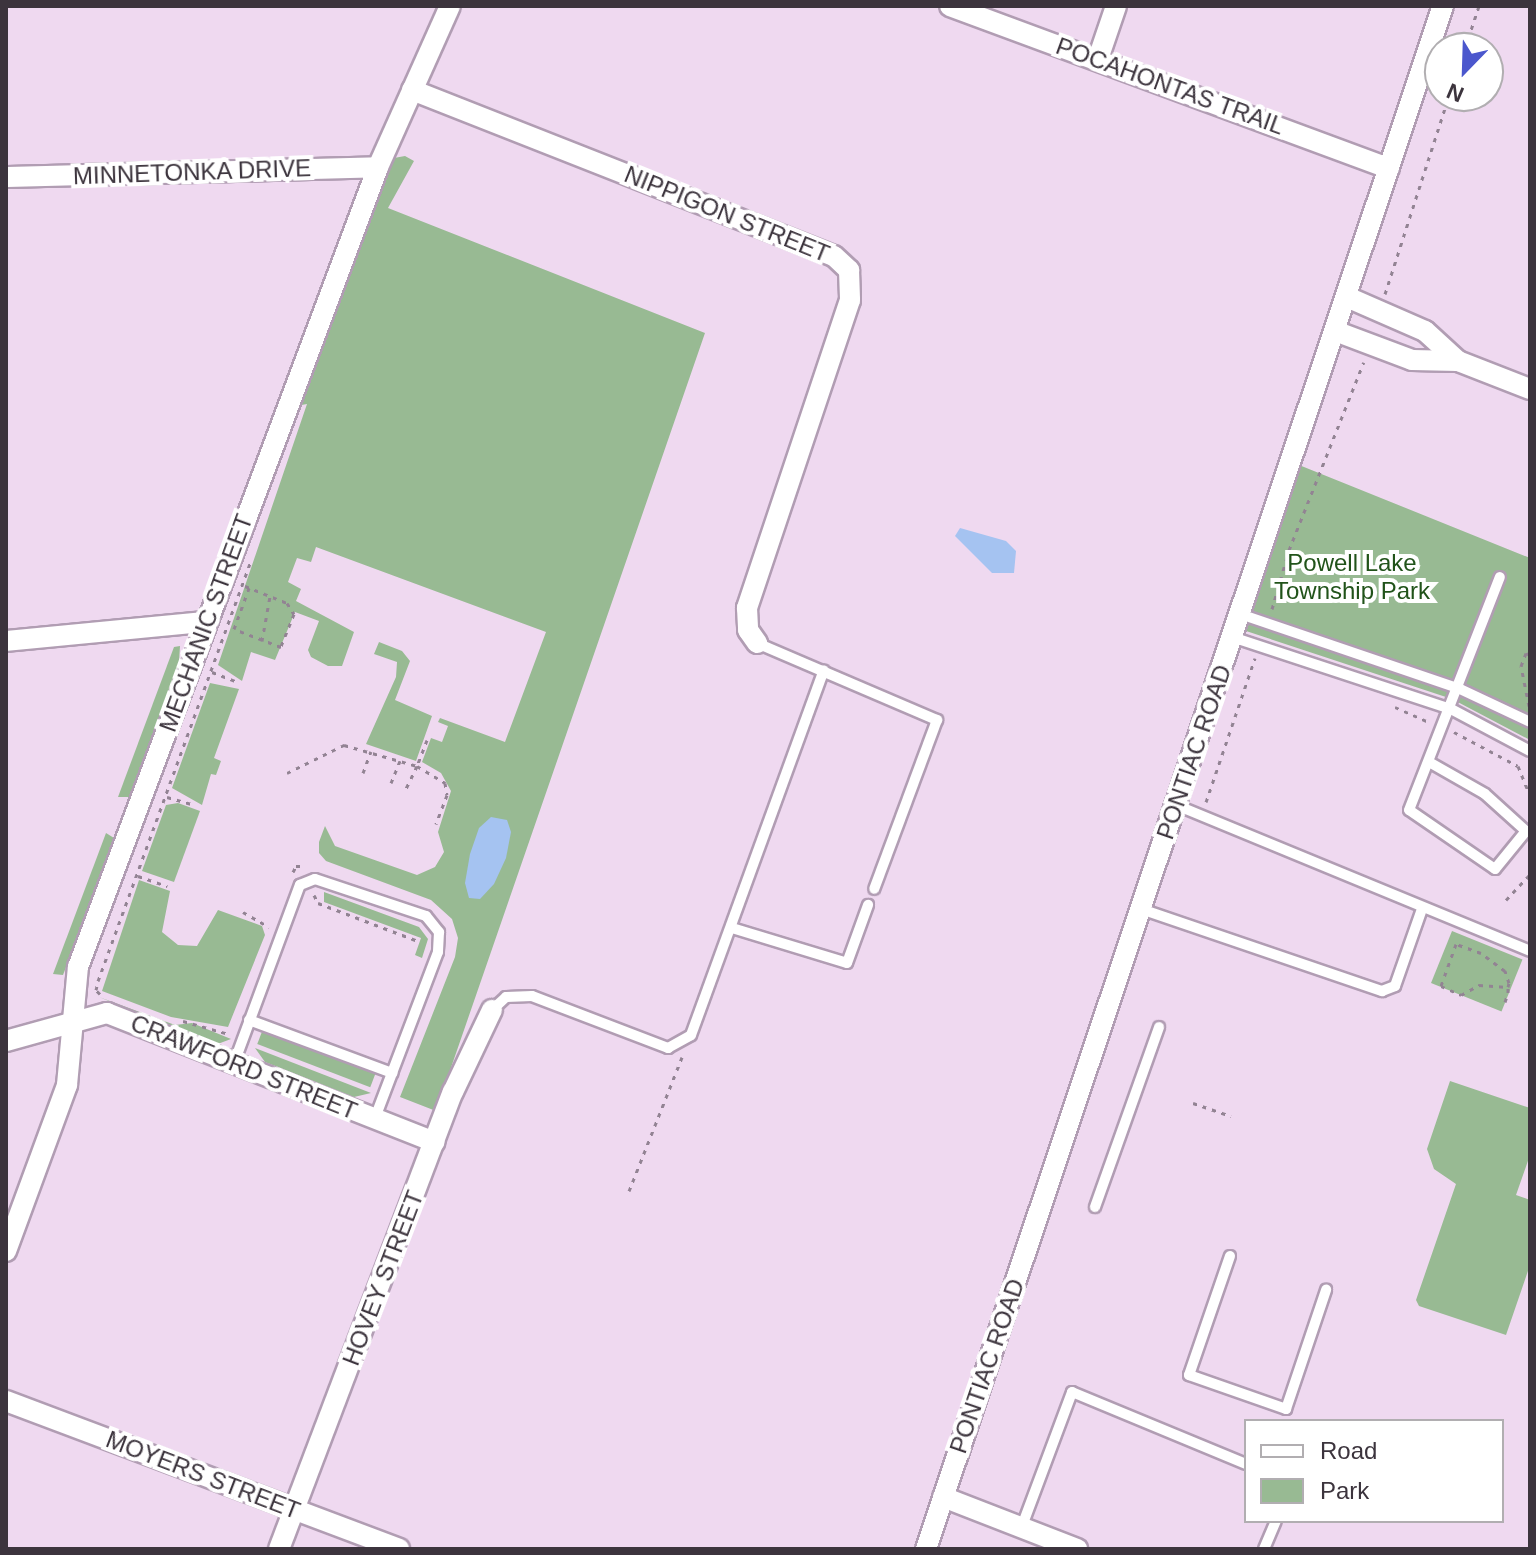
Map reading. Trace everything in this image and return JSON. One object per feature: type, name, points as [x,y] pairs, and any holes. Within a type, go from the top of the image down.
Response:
[{"type":"street","name":"MECHANIC STREET","points":[[6,1251],[67,1085],[78,967],[378,167],[450,6]]},
{"type":"street","name":"POCAHONTAS TRAIL","points":[[950,6],[1389,168]]},
{"type":"street","points":[[1098,59],[1116,6]]},
{"type":"street","name":"PONTIAC ROAD","points":[[926,1549],[1443,6]]},
{"type":"street","name":"NIPPIGON STREET","points":[[412,90],[846,264],[852,280],[850,300],[747,608],[748,630],[757,643]]},
{"type":"street","name":"MINNETONKA DRIVE","points":[[6,177],[378,167]]},
{"type":"street","points":[[1347,297],[1425,331],[1458,361]]},
{"type":"street","points":[[1335,331],[1412,360],[1458,361],[1530,389]]},
{"type":"street","points":[[6,641],[205,622]]},
{"type":"street","name":"HOVEY STREET","points":[[279,1549],[434,1142],[492,1010]]},
{"type":"street","name":"CRAWFORD STREET","points":[[6,1041],[107,1013],[434,1142]]},
{"type":"street","name":"MOYERS STREET","points":[[6,1401],[399,1549]]},
{"type":"street","points":[[943,1497],[1077,1549]]},
{"type":"lane","points":[[1429,762],[1485,794],[1526,831],[1495,869],[1409,810],[1443,727],[1460,689],[1500,577]]},
{"type":"lane","points":[[1240,614],[1460,689],[1530,722]]},
{"type":"lane","points":[[1232,637],[1451,709],[1530,751]]},
{"type":"lane","points":[[757,643],[937,720],[874,889]]},
{"type":"lane","points":[[492,1010],[506,997],[532,996],[668,1048],[691,1035],[824,670]]},
{"type":"lane","points":[[1176,805],[1530,951]]},
{"type":"lane","points":[[234,1063],[300,885],[315,879],[426,916],[439,932],[438,952],[375,1118]]},
{"type":"lane","points":[[732,928],[847,963],[868,905]]},
{"type":"lane","points":[[1141,909],[1382,991],[1395,986],[1422,909]]},
{"type":"lane","points":[[249,1020],[392,1073]]},
{"type":"lane","points":[[1095,1207],[1159,1027]]},
{"type":"lane","points":[[1230,1256],[1189,1375],[1286,1409],[1326,1290]]},
{"type":"lane","points":[[1022,1526],[1072,1392],[1244,1463]]},
{"type":"lane","points":[[1264,1549],[1275,1523]]},
{"type":"path","points":[[1470,32],[1479,6]]},
{"type":"path","points":[[247,587],[287,603],[294,614],[281,647],[234,629],[247,587],[250,553]]},
{"type":"path","points":[[113,999],[96,990],[212,672],[247,587]]},
{"type":"path","points":[[262,641],[270,596]]},
{"type":"path","points":[[1201,817],[1257,653],[1263,656]]},
{"type":"path","points":[[1530,655],[1526,653],[1521,666],[1530,722]]},
{"type":"path","points":[[212,672],[238,682]]},
{"type":"path","points":[[1387,702],[1518,766],[1530,795]]},
{"type":"path","points":[[406,789],[427,740]]},
{"type":"path","points":[[287,773],[344,745],[417,766],[445,783],[447,795],[436,824]]},
{"type":"path","points":[[363,773],[371,751]]},
{"type":"path","points":[[391,783],[400,761]]},
{"type":"path","points":[[167,797],[195,805]]},
{"type":"path","points":[[1506,900],[1530,874]]},
{"type":"path","points":[[138,876],[167,886]]},
{"type":"path","points":[[314,895],[318,903],[418,941]]},
{"type":"path","points":[[243,912],[268,922],[269,930]]},
{"type":"path","points":[[1505,1002],[1508,987],[1497,963],[1456,944],[1441,986],[1461,995],[1479,985],[1508,987]]},
{"type":"path","points":[[177,1022],[193,1021],[230,1034],[235,1026]]},
{"type":"path","points":[[629,1191],[691,1035]]},
{"type":"path","points":[[1193,1103],[1231,1116]]},
{"type":"green space","points":[[405,156],[414,161],[388,208],[705,333],[436,1111],[400,1097],[455,957],[458,938],[452,919],[431,900],[326,861],[319,853],[319,842],[325,826],[335,846],[417,875],[435,867],[444,852],[438,832],[451,791],[441,773],[422,762],[431,738],[442,742],[448,726],[438,722],[440,718],[505,742],[546,632],[316,547],[311,562],[297,558],[288,582],[301,589],[296,601],[354,632],[342,666],[328,666],[311,657],[308,650],[319,621],[295,612],[275,660],[251,652],[242,681],[218,665],[307,404],[296,406],[394,158]]},
{"type":"green space","name":"Powell Lake Township Park","points":[[1299,465],[1530,558],[1530,740],[1452,699],[1243,630]]},
{"type":"green space","points":[[379,642],[402,651],[410,661],[395,700],[432,716],[416,761],[366,744],[396,677],[397,662],[374,654]]},
{"type":"green space","points":[[180,646],[179,662],[130,797],[118,797],[174,647]]},
{"type":"green space","points":[[210,683],[239,689],[214,758],[221,761],[216,775],[211,774],[202,805],[172,788]]},
{"type":"green space","points":[[178,803],[200,811],[174,882],[142,871],[166,805]]},
{"type":"green space","points":[[106,833],[114,838],[94,895],[63,975],[53,974]]},
{"type":"green space","points":[[139,880],[170,891],[162,932],[178,945],[197,946],[218,910],[262,926],[265,935],[228,1027],[171,1017],[102,991]]},
{"type":"green space","points":[[324,892],[419,927],[428,939],[422,958],[415,955],[421,938],[324,902]]},
{"type":"green space","points":[[1452,931],[1522,959],[1501,1011],[1431,983]]},
{"type":"green space","points":[[99,997],[175,1025],[192,1023],[231,1039],[215,1045]]},
{"type":"green space","points":[[263,1029],[376,1072],[370,1087],[257,1044]]},
{"type":"green space","points":[[255,1048],[371,1093],[354,1097],[265,1062]]},
{"type":"green space","points":[[1450,1081],[1530,1108],[1530,1155],[1516,1195],[1530,1200],[1530,1265],[1506,1335],[1419,1306],[1416,1300],[1456,1184],[1434,1169],[1427,1149]]},
{"type":"water","points":[[960,528],[1006,541],[1016,551],[1014,573],[992,573],[955,536]]},
{"type":"water","points":[[491,817],[507,820],[511,832],[506,858],[494,884],[480,899],[469,898],[465,883],[470,854],[479,828]]}]
